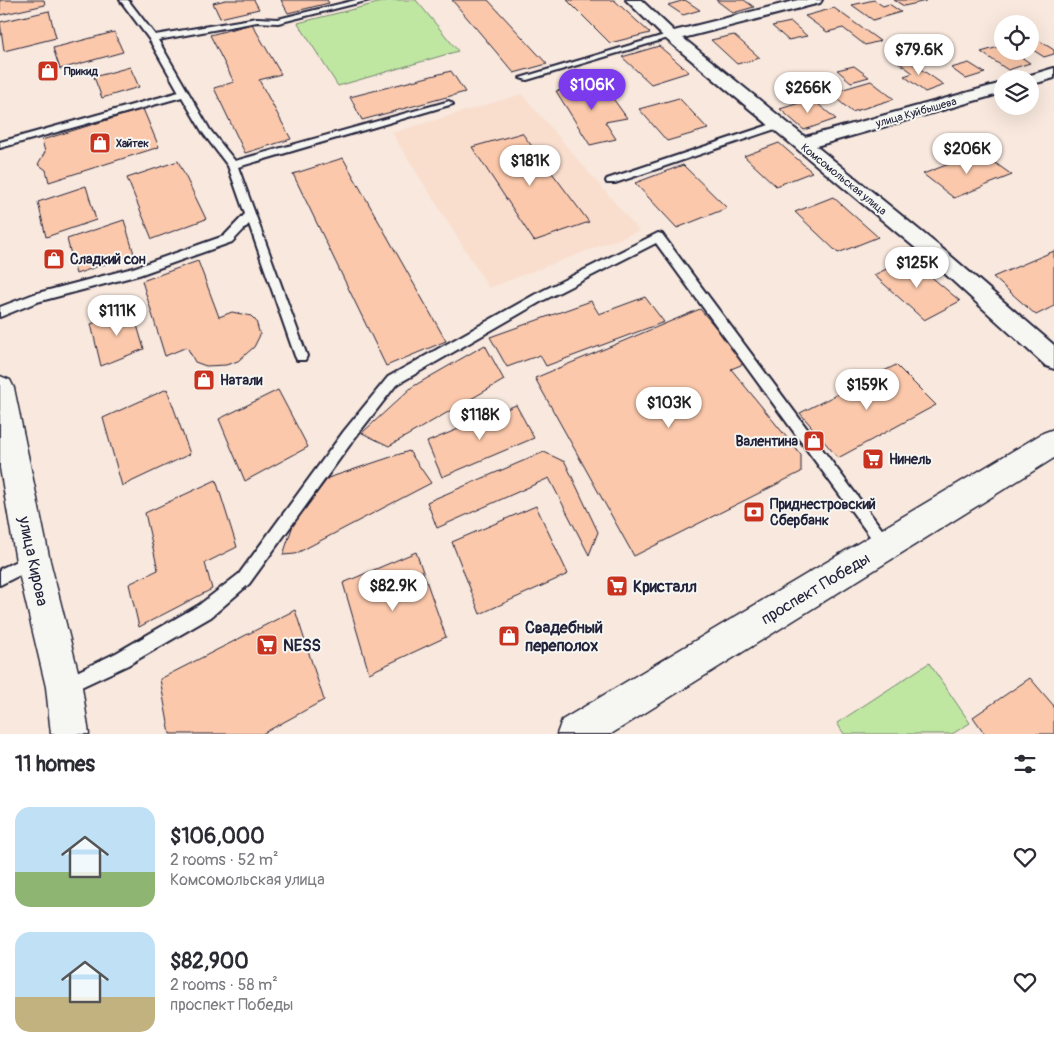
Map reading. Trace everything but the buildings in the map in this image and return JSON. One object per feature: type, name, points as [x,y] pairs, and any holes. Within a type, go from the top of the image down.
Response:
[{"type":"street","name":"Комсомольская улица","points":[[633,0],[671,36],[938,256],[1054,359]]},
{"type":"street","points":[[671,36],[815,0]]},
{"type":"street","points":[[1039,77],[1054,73]]},
{"type":"street","name":"улица Куйбышева","points":[[801,144],[994,90]]},
{"type":"street","name":"улица Кирова","points":[[0,388],[33,560],[64,687],[70,734]]},
{"type":"street","name":"проспект Победы","points":[[576,734],[1054,442]]},
{"type":"lane","points":[[124,0],[153,38],[206,131],[233,165],[301,356]]},
{"type":"lane","points":[[153,38],[257,20],[278,21],[366,0]]},
{"type":"lane","points":[[524,78],[671,36]]},
{"type":"lane","points":[[0,145],[185,93]]},
{"type":"lane","points":[[233,165],[449,104]]},
{"type":"lane","points":[[611,181],[778,125]]},
{"type":"lane","points":[[0,312],[34,298],[135,272],[228,239],[251,215]]},
{"type":"lane","points":[[64,687],[122,659],[206,611],[244,579],[349,435],[392,381],[538,298],[658,237],[885,545]]},
{"type":"lane","points":[[0,577],[33,560]]},
{"type":"shaded area","points":[[522,94],[639,231],[489,288],[392,133]]},
{"type":"green space","points":[[390,0],[416,0],[458,51],[338,86],[298,23]]},
{"type":"green space","points":[[929,663],[970,723],[952,734],[844,734],[837,723]]},
{"type":"place","name":"Прикид","points":[[48,71]]},
{"type":"place","name":"Хайтек","points":[[100,143]]},
{"type":"place","name":"Сладкий сон","points":[[54,259]]},
{"type":"place","name":"Натали","points":[[204,380]]},
{"type":"place","name":"Валентина","points":[[814,441]]},
{"type":"place","name":"Нинель","points":[[873,459]]},
{"type":"place","name":"Приднестровский Сбербанк","points":[[754,512]]},
{"type":"place","name":"Кристалл","points":[[617,586]]},
{"type":"place","name":"Свадебный переполох","points":[[509,636]]},
{"type":"place","name":"NESS","points":[[267,645]]}]
